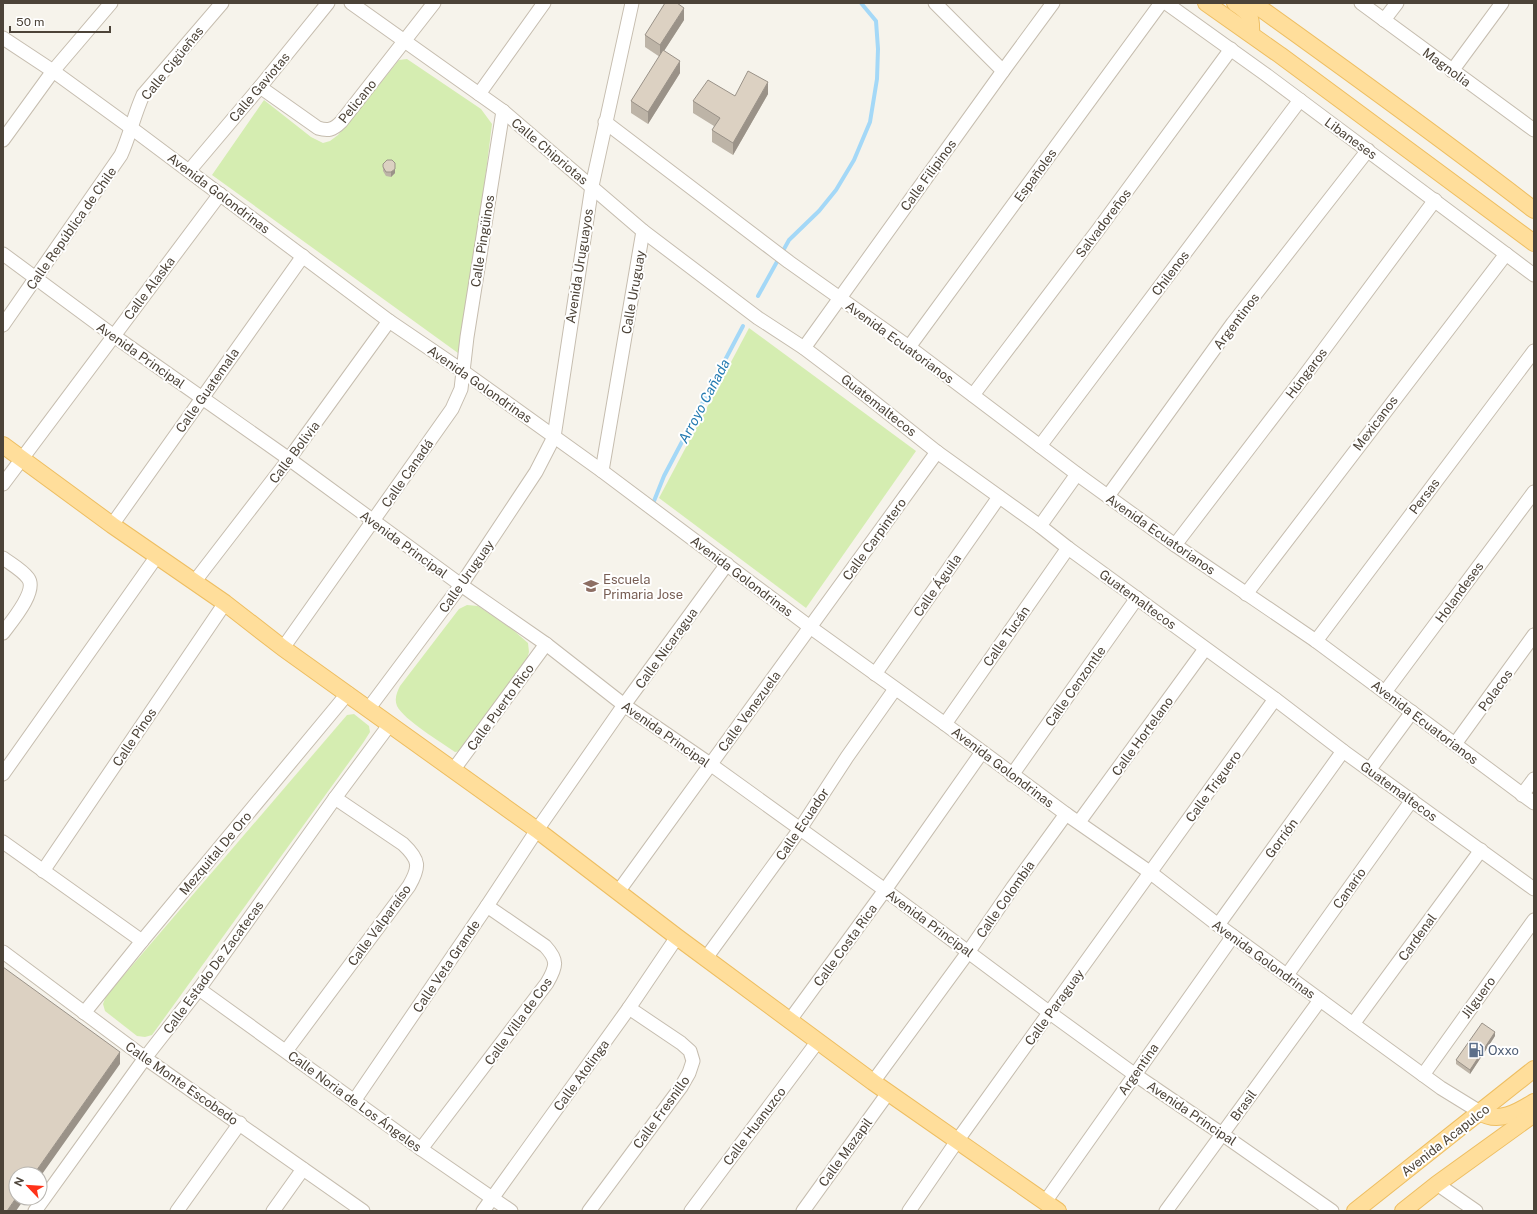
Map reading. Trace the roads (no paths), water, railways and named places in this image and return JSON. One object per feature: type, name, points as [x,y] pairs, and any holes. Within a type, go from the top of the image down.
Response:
[{"type":"main road","name":"Libaneses","points":[[1206,3],[1251,34],[1534,243]]},
{"type":"main road","points":[[1236,3],[1246,10],[1250,16],[1252,22],[1251,34]]},
{"type":"main road","points":[[1253,3],[1370,87],[1534,210]]},
{"type":"main road","points":[[3,445],[112,525],[195,581],[283,648],[454,769],[537,830],[677,937],[888,1093],[1051,1207]]},
{"type":"main road","name":"Avenida Acapulco","points":[[1355,1211],[1534,1069]]},
{"type":"main road","points":[[1480,1112],[1488,1117],[1500,1118],[1511,1115],[1534,1102]]},
{"type":"main road","points":[[1403,1211],[1437,1184],[1534,1114]]},
{"type":"street","points":[[3,140],[53,71],[111,3]]},
{"type":"street","name":"Calle Cigüeñas","points":[[130,127],[143,95],[222,3]]},
{"type":"street","name":"Calle Gaviotas","points":[[189,171],[328,3]]},
{"type":"street","name":"Calle Chipriotas","points":[[351,3],[503,111],[643,231],[744,307]]},
{"type":"street","points":[[404,41],[434,3]]},
{"type":"street","points":[[479,94],[544,3]]},
{"type":"street","name":"Avenida Uruguayos","points":[[554,437],[592,186],[632,3]]},
{"type":"street","name":"Calle Filipinos","points":[[804,348],[1053,3]]},
{"type":"street","name":"Españoles","points":[[909,347],[1161,3]]},
{"type":"street","name":"Libaneses","points":[[1166,3],[1368,150],[1534,275]]},
{"type":"street","name":"Magnolia","points":[[1361,3],[1534,130]]},
{"type":"street","points":[[1384,20],[1397,3]]},
{"type":"street","points":[[1452,71],[1502,3]]},
{"type":"street","points":[[941,5],[1003,71]]},
{"type":"street","name":"Avenida Golondrinas","points":[[3,38],[53,71],[130,127],[389,322],[464,372],[602,471],[810,627],[945,724],[1066,814],[1151,873],[1218,925],[1423,1075],[1480,1112]]},
{"type":"street","name":"Pelicano","points":[[260,87],[318,128],[326,130],[334,129],[404,41]]},
{"type":"street","name":"Salvadoreños","points":[[973,395],[1098,230],[1231,49]]},
{"type":"street","name":"Chilenos","points":[[1040,446],[1300,100]]},
{"type":"street","name":"Calle Pingüinos","points":[[464,372],[467,337],[503,111]]},
{"type":"street","name":"Avenida Ecuatorianos","points":[[605,122],[789,262],[909,347],[1077,474],[1175,545],[1316,641],[1534,803]]},
{"type":"street","name":"Calle República de Chile","points":[[3,326],[121,155],[128,140],[130,127]]},
{"type":"street","name":"Argentinos","points":[[1108,496],[1233,323],[1368,150]]},
{"type":"street","name":"Calle Alaska","points":[[3,484],[220,194]]},
{"type":"street","name":"Húngaros","points":[[1175,545],[1302,379],[1434,200]]},
{"type":"street","name":"Calle Uruguay","points":[[602,471],[643,231]]},
{"type":"street","name":"Avenida Principal","points":[[3,254],[114,336],[289,459],[373,522],[546,644],[624,705],[710,764],[885,890],[1134,1074],[1332,1211]]},
{"type":"street","name":"Mexicanos","points":[[1246,594],[1506,254]]},
{"type":"street","name":"Calle Guatemala","points":[[112,525],[303,256]]},
{"type":"street","name":"Guatemaltecos","points":[[744,307],[804,348],[938,452],[1275,699],[1343,751],[1370,769],[1534,889]]},
{"type":"street","name":"Calle Bolivia","points":[[195,581],[289,459],[389,322]]},
{"type":"street","name":"Persas","points":[[1316,641],[1534,351]]},
{"type":"street","name":"Calle Canadá","points":[[283,648],[452,409],[461,389],[464,372]]},
{"type":"street","name":"Calle Uruguay","points":[[369,708],[461,585],[536,472],[554,437]]},
{"type":"street","name":"Calle Carpintero","points":[[810,627],[938,452]]},
{"type":"street","points":[[1040,526],[1077,474]]},
{"type":"street","name":"Holandeses","points":[[1384,692],[1534,492]]},
{"type":"street","name":"Calle Águila","points":[[875,674],[1000,497]]},
{"type":"street","name":"Calle Tucán","points":[[945,724],[1068,548]]},
{"type":"street","points":[[3,774],[157,556]]},
{"type":"street","points":[[3,558],[29,579],[31,586],[21,609],[3,633]]},
{"type":"street","name":"Calle Nicaragua","points":[[537,830],[624,705],[727,564]]},
{"type":"street","name":"Calle Cenzontle","points":[[1012,774],[1137,598]]},
{"type":"street","name":"Calle Pinos","points":[[43,870],[225,603]]},
{"type":"street","name":"Calle Venezuela","points":[[618,892],[810,627]]},
{"type":"street","name":"Polacos","points":[[1455,744],[1534,635]]},
{"type":"street","name":"Calle Puerto Rico","points":[[454,769],[546,644]]},
{"type":"street","name":"Calle Hortelano","points":[[1079,822],[1205,649]]},
{"type":"street","name":"Calle Ecuador","points":[[706,958],[800,829],[847,757],[895,689]]},
{"type":"street","name":"Mezquital De Oro","points":[[84,1013],[348,693]]},
{"type":"street","name":"Calle Triguero","points":[[1151,873],[1275,699]]},
{"type":"street","points":[[1370,769],[1412,712]]},
{"type":"street","name":"Calle Estado De Zacatecas","points":[[35,1211],[145,1058],[199,989],[335,798],[390,724]]},
{"type":"street","name":"Gorrión","points":[[1218,925],[1343,751]]},
{"type":"street","name":"Calle Costa Rica","points":[[790,1020],[885,890],[982,752]]},
{"type":"street","points":[[1522,795],[1534,779]]},
{"type":"street","name":"Calle Valparaíso","points":[[286,1050],[409,886],[416,873],[417,863],[408,848],[335,798]]},
{"type":"street","name":"Canario","points":[[1287,975],[1412,800]]},
{"type":"street","name":"Calle Colombia","points":[[873,1082],[969,951],[1066,814]]},
{"type":"street","name":"Calle Veta Grande","points":[[354,1101],[537,830]]},
{"type":"street","points":[[3,842],[142,941]]},
{"type":"street","name":"Cardenal","points":[[1353,1024],[1482,850]]},
{"type":"street","name":"Calle Paraguay","points":[[909,1211],[957,1141],[1151,873]]},
{"type":"street","name":"Calle Villa de Cos","points":[[421,1149],[554,971],[556,962],[552,953],[487,906]]},
{"type":"street","name":"Jilguero","points":[[1423,1075],[1534,920]]},
{"type":"street","name":"Argentina","points":[[1051,1207],[1134,1074],[1233,936]]},
{"type":"street","name":"Calle Atolinga","points":[[483,1211],[629,1008],[677,937]]},
{"type":"street","name":"Calle Monte Escobedo","points":[[3,952],[145,1058],[240,1123],[363,1211]]},
{"type":"street","name":"Calle Noria de Los Ángeles","points":[[199,989],[286,1050],[421,1149],[511,1211]]},
{"type":"street","name":"Brasil","points":[[1166,1211],[1320,1000]]},
{"type":"street","name":"Calle Fresnillo","points":[[589,1211],[681,1087],[689,1073],[693,1061],[690,1051],[681,1043],[629,1008]]},
{"type":"street","name":"Calle Huanuzco","points":[[691,1211],[818,1041]]},
{"type":"street","name":"Calle Mazapil","points":[[803,1211],[888,1093]]},
{"type":"street","points":[[177,1211],[240,1123]]},
{"type":"street","points":[[273,1211],[303,1168]]},
{"type":"street","points":[[1437,1184],[1476,1211]]},
{"type":"waterway","name":"Arroyo Cañada","points":[[758,296],[789,240],[819,211],[836,190],[854,160],[870,122],[877,79],[878,49],[876,21],[861,3]]},
{"type":"waterway","name":"Arroyo Cañada","points":[[654,501],[664,476],[743,326]]},
{"type":"place","name":"Escuela Primaria Jose","points":[[591,586]]},
{"type":"place","name":"Oxxo","points":[[1476,1050]]}]
